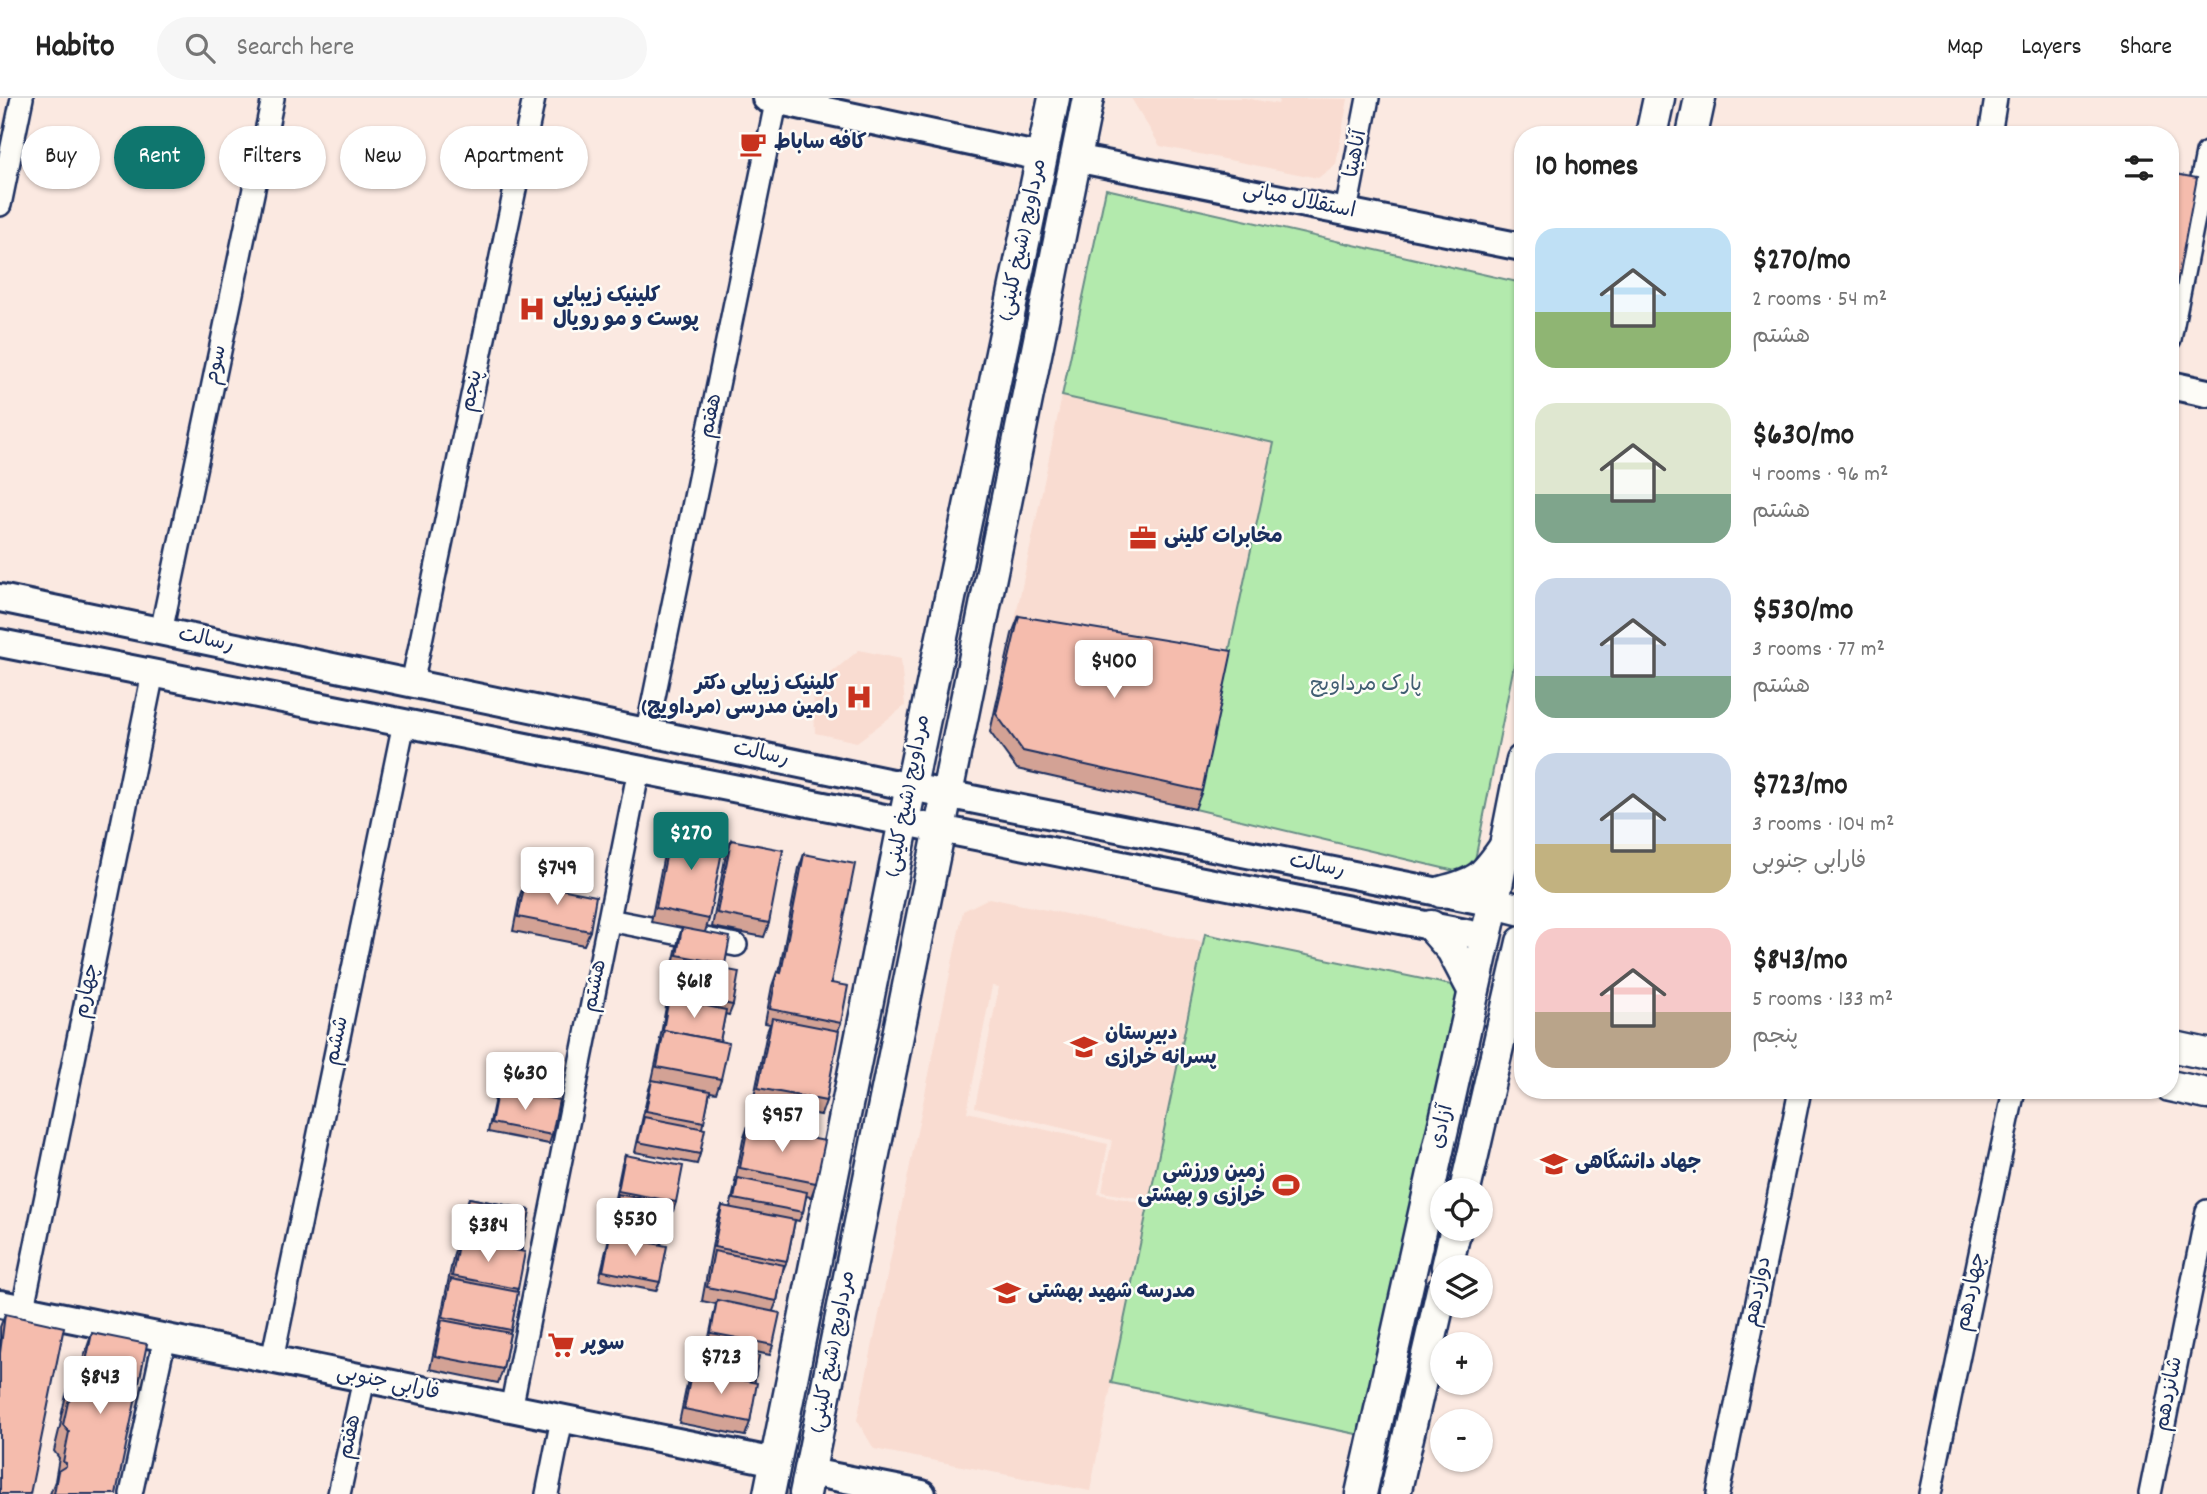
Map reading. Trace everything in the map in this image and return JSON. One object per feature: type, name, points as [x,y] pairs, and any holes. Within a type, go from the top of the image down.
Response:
[{"type":"main road","name":"مرداویج (شیخ کلینی)","points":[[769,1494],[911,787],[1054,98]]},
{"type":"main road","name":"مرداویج (شیخ کلینی)","points":[[808,1483],[1088,98]]},
{"type":"main road","points":[[1653,126],[1659,98]]},
{"type":"main road","points":[[1694,126],[1700,98]]},
{"type":"main road","name":"آزادی","points":[[1361,1494],[1514,800]]},
{"type":"main road","points":[[1441,892],[1468,885],[1485,875],[1505,846]]},
{"type":"main road","name":"رسالت","points":[[1493,903],[1514,907]]},
{"type":"main road","points":[[1431,926],[1452,950],[1473,990]]},
{"type":"main road","points":[[1486,937],[1514,942]]},
{"type":"main road","name":"آزادی","points":[[1468,1178],[1514,999]]},
{"type":"main road","points":[[2179,1048],[2207,1054]]},
{"type":"main road","points":[[2179,1088],[2207,1094]]},
{"type":"main road","points":[[1395,1494],[1436,1318]]},
{"type":"street","points":[[0,205],[22,98]]},
{"type":"street","name":"سوم","points":[[161,632],[273,98]]},
{"type":"street","name":"پنجم","points":[[412,684],[534,98]]},
{"type":"street","name":"آناهیتا","points":[[1346,211],[1368,98]]},
{"type":"street","points":[[1991,126],[1996,98]]},
{"type":"street","points":[[773,99],[1041,157]]},
{"type":"street","name":"هفتم","points":[[647,731],[773,99]]},
{"type":"street","points":[[2179,294],[2207,153]]},
{"type":"street","name":"استقلال میانی","points":[[1075,158],[1514,245]]},
{"type":"street","points":[[2179,387],[2207,393]]},
{"type":"street","name":"رسالت","points":[[0,598],[911,787],[1493,903]]},
{"type":"street","name":"رسالت","points":[[0,643],[1486,937]]},
{"type":"street","name":"چهارم","points":[[11,1306],[153,673]]},
{"type":"street","name":"ششم","points":[[272,1360],[404,723]]},
{"type":"street","name":"هشتم","points":[[512,1409],[639,769]]},
{"type":"street","points":[[609,920],[736,945]]},
{"type":"street","name":"دوازدهم","points":[[1718,1494],[1798,1099]]},
{"type":"street","name":"چهاردهم","points":[[1930,1494],[2012,1099]]},
{"type":"street","name":"شانزدهم","points":[[2150,1494],[2207,1211]]},
{"type":"street","name":"فارابی جنوبی","points":[[11,1306],[776,1462]]},
{"type":"street","points":[[131,1494],[165,1337]]},
{"type":"street","name":"هفتم","points":[[339,1494],[364,1379]]},
{"type":"street","points":[[547,1494],[562,1419]]},
{"type":"street","points":[[808,1483],[922,1494]]},
{"type":"shaded area","points":[[1131,98],[1245,98],[1278,104],[1280,98],[1348,99],[1336,164],[1318,178],[1160,146]]},
{"type":"shaded area","name":"مخابرات کلینی","points":[[1062,396],[1274,443],[1225,669],[1012,634]]},
{"type":"shaded area","name":"کلینیک زیبایی دکتر رامین مدرسی (مرداویج)","points":[[859,650],[901,659],[905,706],[857,742],[815,733],[813,688]]},
{"type":"shaded area","name":"مدرسه شهید بهشتی","points":[[989,898],[1202,942],[1151,1200],[1102,1192],[1112,1140],[975,1107],[999,987],[992,986],[967,1112],[1108,1144],[1098,1194],[1148,1204],[1090,1491],[874,1449],[857,1420],[963,911]]},
{"type":"green space","name":"پارک مرداویج","points":[[1106,189],[1514,281],[1514,665],[1472,875],[1195,809],[1274,443],[1062,396]]},
{"type":"green space","name":"زمین ورزشی خرازی و بهشتی","points":[[1205,934],[1461,987],[1366,1436],[1111,1383]]},
{"type":"building","points":[[2179,175],[2197,178],[2179,273]]},
{"type":"building","points":[[1019,616],[1232,651],[1202,791],[1023,751],[996,714]]},
{"type":"building","points":[[672,826],[725,836],[709,919],[656,908]]},
{"type":"building","points":[[731,840],[783,850],[769,923],[717,913]]},
{"type":"building","points":[[804,854],[855,864],[831,983],[848,986],[841,1023],[770,1009],[777,972],[781,973]]},
{"type":"building","points":[[525,882],[596,896],[590,931],[518,917]]},
{"type":"building","points":[[682,928],[730,937],[725,964],[677,955]]},
{"type":"building","points":[[679,961],[739,972],[733,1005],[673,994]]},
{"type":"building","points":[[669,998],[726,1010],[720,1041],[663,1030]]},
{"type":"building","points":[[772,1018],[839,1031],[826,1101],[758,1088]]},
{"type":"building","points":[[664,1030],[729,1043],[721,1079],[657,1067]]},
{"type":"building","points":[[652,1080],[710,1091],[704,1122],[646,1111]]},
{"type":"building","points":[[498,1088],[559,1100],[552,1135],[491,1123]]},
{"type":"building","points":[[644,1117],[705,1129],[700,1154],[638,1142]]},
{"type":"building","points":[[748,1126],[825,1141],[816,1183],[740,1168]]},
{"type":"building","points":[[625,1155],[683,1166],[676,1202],[618,1191]]},
{"type":"building","points":[[738,1178],[807,1192],[803,1212],[734,1199]]},
{"type":"building","points":[[617,1194],[670,1204],[663,1239],[611,1228]]},
{"type":"building","points":[[469,1198],[530,1210],[522,1249],[461,1237]]},
{"type":"building","points":[[722,1206],[795,1220],[787,1261],[714,1247]]},
{"type":"building","points":[[610,1235],[667,1246],[660,1282],[603,1271]]},
{"type":"building","points":[[459,1239],[525,1252],[518,1289],[452,1276]]},
{"type":"building","points":[[714,1251],[784,1265],[777,1301],[707,1287]]},
{"type":"building","points":[[451,1279],[518,1292],[511,1330],[443,1317]]},
{"type":"building","points":[[717,1300],[780,1313],[773,1345],[711,1333]]},
{"type":"building","points":[[5,1314],[64,1327],[30,1494],[0,1494],[0,1353]]},
{"type":"building","points":[[442,1320],[510,1333],[503,1369],[435,1356]]},
{"type":"building","points":[[92,1333],[147,1344],[116,1494],[54,1494],[58,1471],[66,1466],[63,1462],[69,1432],[63,1425],[68,1402],[72,1398],[69,1394],[75,1368],[85,1366]]},
{"type":"building","points":[[702,1344],[759,1356],[755,1379],[697,1367]]},
{"type":"building","points":[[692,1370],[757,1383],[750,1422],[684,1409]]},
{"type":"place","name":"کافه ساباط","points":[[753,144]]},
{"type":"place","name":"کلینیک زیبایی پوست و مو رویال","points":[[532,309]]},
{"type":"place","name":"مخابرات کلینی","points":[[1143,538]]},
{"type":"place","name":"کلینیک زیبایی دکتر رامین مدرسی (مرداویج)","points":[[859,697]]},
{"type":"place","name":"دبیرستان پسرانه خرازی","points":[[1084,1047]]},
{"type":"place","name":"جهاد دانشگاهی","points":[[1554,1164]]},
{"type":"place","name":"زمین ورزشی خرازی و بهشتی","points":[[1286,1185]]},
{"type":"place","name":"مدرسه شهید بهشتی","points":[[1007,1293]]},
{"type":"place","name":"سوپر","points":[[561,1345]]}]
